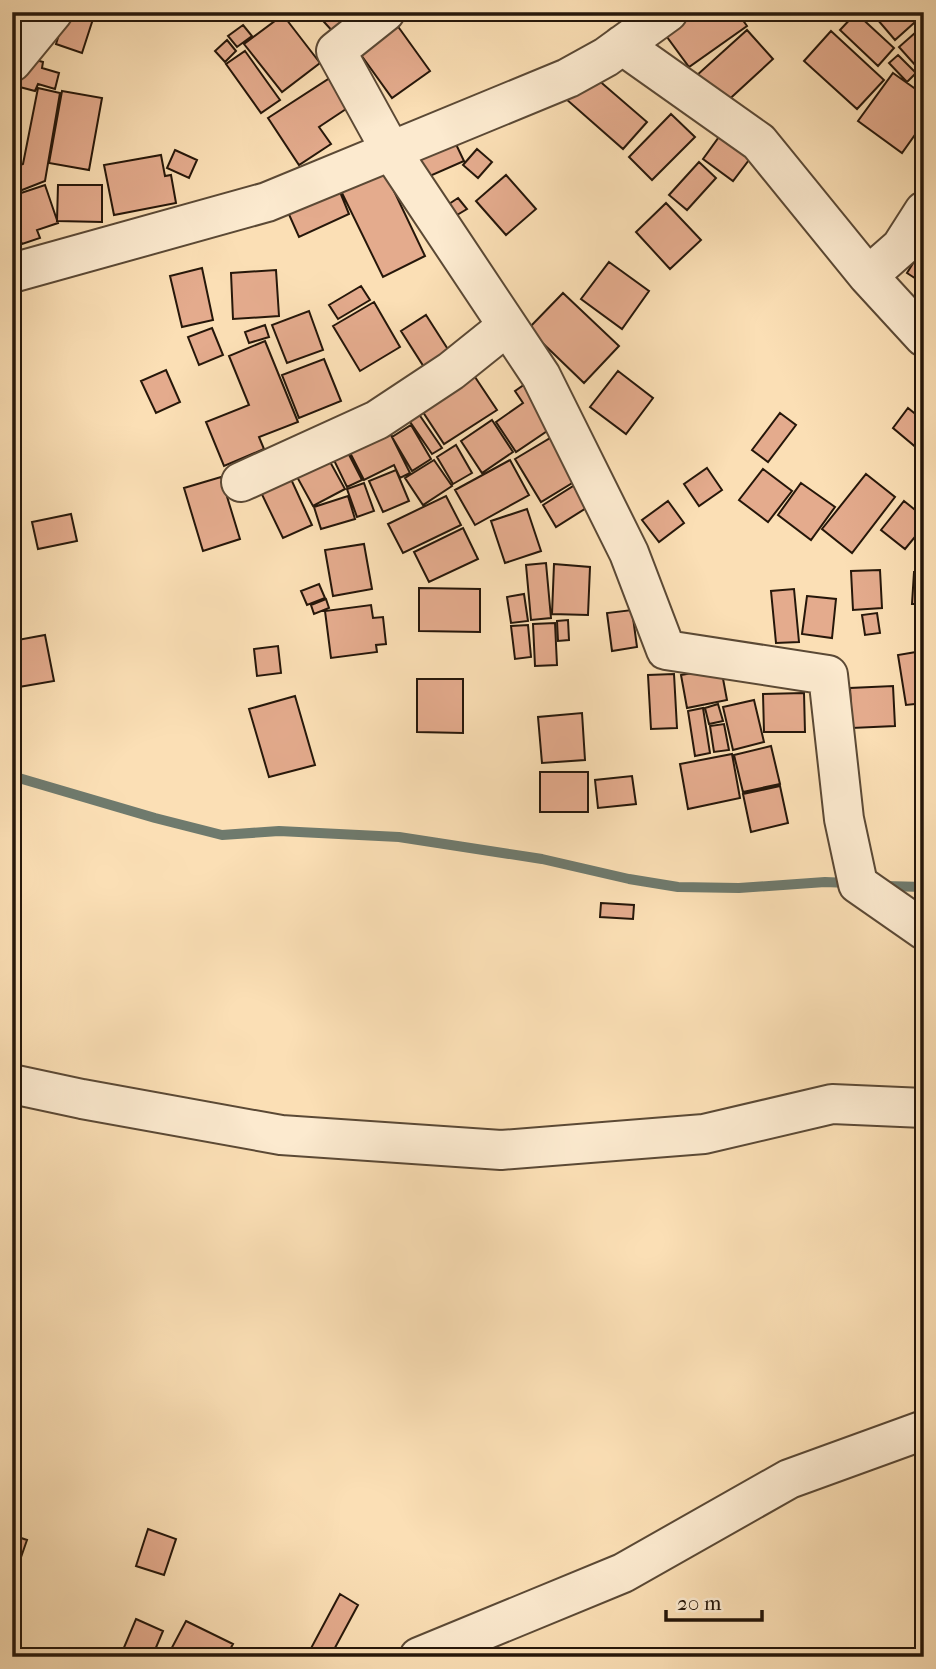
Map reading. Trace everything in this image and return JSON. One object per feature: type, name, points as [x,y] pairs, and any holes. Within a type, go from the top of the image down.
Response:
[{"type":"street","points":[[12,62],[52,12]]},
{"type":"street","points":[[386,12],[336,51],[391,151],[541,376],[629,553],[667,650],[828,675],[844,819],[858,884],[924,930]]},
{"type":"street","points":[[12,273],[267,202],[568,78],[606,57],[668,12]]},
{"type":"street","points":[[622,45],[759,142],[868,276],[924,337]]},
{"type":"street","points":[[868,276],[901,247],[924,211]]},
{"type":"street","points":[[241,482],[377,420],[451,371],[507,326]]},
{"type":"street","points":[[12,1084],[281,1135],[501,1150],[704,1134],[832,1104],[924,1108]]},
{"type":"street","points":[[419,1657],[623,1573],[789,1479],[924,1430]]},
{"type":"building","points":[[12,12],[23,12],[12,29]]},
{"type":"building","points":[[66,12],[93,19],[82,53],[56,44]]},
{"type":"building","points":[[315,12],[358,12],[335,34]]},
{"type":"building","points":[[679,12],[737,12],[747,26],[689,67],[659,26]]},
{"type":"building","points":[[871,12],[924,12],[924,14],[895,40]]},
{"type":"building","points":[[856,13],[894,48],[878,66],[840,30]]},
{"type":"building","points":[[389,14],[430,71],[392,98],[351,41]]},
{"type":"building","points":[[283,15],[320,63],[282,92],[244,44]]},
{"type":"building","points":[[243,25],[252,36],[237,47],[228,36]]},
{"type":"building","points":[[924,25],[924,75],[899,47]]},
{"type":"building","points":[[747,30],[773,59],[723,105],[696,76]]},
{"type":"building","points":[[831,31],[884,80],[857,109],[804,61]]},
{"type":"building","points":[[227,40],[236,51],[225,62],[215,51]]},
{"type":"building","points":[[245,51],[280,100],[261,113],[226,64]]},
{"type":"building","points":[[18,55],[43,62],[42,68],[59,73],[55,89],[38,84],[35,91],[12,85]]},
{"type":"building","points":[[898,55],[916,73],[907,82],[889,63]]},
{"type":"building","points":[[589,72],[647,122],[623,149],[566,99]]},
{"type":"building","points":[[893,73],[924,95],[924,122],[902,153],[858,121]]},
{"type":"building","points":[[333,76],[352,105],[319,127],[331,144],[299,165],[268,118]]},
{"type":"building","points":[[38,88],[60,93],[45,181],[12,194],[12,168],[23,164]]},
{"type":"building","points":[[62,91],[102,98],[89,170],[49,163]]},
{"type":"building","points":[[671,114],[695,137],[652,180],[629,157]]},
{"type":"building","points":[[724,130],[755,152],[733,181],[703,159]]},
{"type":"building","points":[[453,138],[464,161],[414,183],[404,160]]},
{"type":"building","points":[[477,149],[492,162],[478,178],[463,165]]},
{"type":"building","points":[[175,150],[197,160],[189,178],[167,168]]},
{"type":"building","points":[[161,155],[165,176],[171,175],[176,203],[114,215],[104,165]]},
{"type":"building","points":[[699,162],[716,178],[687,210],[669,195]]},
{"type":"building","points":[[384,170],[425,256],[383,277],[341,191]]},
{"type":"building","points":[[506,175],[536,209],[506,235],[476,201]]},
{"type":"building","points":[[45,185],[58,223],[37,230],[40,238],[22,244],[18,236],[12,238],[12,196]]},
{"type":"building","points":[[58,185],[102,185],[102,222],[57,221]]},
{"type":"building","points":[[338,187],[349,214],[299,237],[287,210]]},
{"type":"building","points":[[458,198],[467,209],[457,215],[449,204]]},
{"type":"building","points":[[666,203],[701,240],[670,269],[636,232]]},
{"type":"building","points":[[924,248],[924,284],[907,273]]},
{"type":"building","points":[[609,262],[649,291],[622,329],[581,299]]},
{"type":"building","points":[[202,268],[213,320],[182,327],[170,276]]},
{"type":"building","points":[[276,270],[279,316],[233,319],[231,273]]},
{"type":"building","points":[[361,286],[370,300],[338,319],[329,305]]},
{"type":"building","points":[[563,293],[619,346],[584,383],[528,329]]},
{"type":"building","points":[[374,302],[400,347],[360,371],[333,326]]},
{"type":"building","points":[[309,311],[323,350],[287,363],[272,325]]},
{"type":"building","points":[[426,315],[449,351],[424,367],[401,331]]},
{"type":"building","points":[[265,325],[269,337],[249,343],[245,332]]},
{"type":"building","points":[[212,328],[223,355],[199,365],[188,337]]},
{"type":"building","points":[[265,341],[298,422],[259,437],[264,449],[224,466],[206,422],[249,405],[229,356]]},
{"type":"building","points":[[324,359],[341,401],[299,418],[282,375]]},
{"type":"building","points":[[469,368],[497,410],[444,444],[417,403]]},
{"type":"building","points":[[166,370],[180,402],[156,413],[141,381]]},
{"type":"building","points":[[618,371],[653,398],[626,434],[590,407]]},
{"type":"building","points":[[531,380],[559,423],[516,452],[496,422],[523,403],[515,391]]},
{"type":"building","points":[[414,407],[442,448],[432,454],[404,413]]},
{"type":"building","points":[[908,408],[924,421],[924,454],[893,428]]},
{"type":"building","points":[[780,413],[796,425],[768,462],[752,450]]},
{"type":"building","points":[[492,420],[513,452],[482,473],[461,441]]},
{"type":"building","points":[[384,421],[410,473],[400,478],[394,465],[364,480],[344,441]]},
{"type":"building","points":[[411,425],[431,459],[412,471],[392,437]]},
{"type":"building","points":[[562,431],[587,474],[541,502],[515,459]]},
{"type":"building","points":[[344,445],[362,480],[347,487],[330,452]]},
{"type":"building","points":[[456,445],[472,473],[453,484],[437,457]]},
{"type":"building","points":[[323,449],[345,489],[313,506],[291,466]]},
{"type":"building","points":[[434,460],[452,486],[423,505],[405,478]]},
{"type":"building","points":[[510,460],[529,495],[475,525],[455,490]]},
{"type":"building","points":[[285,466],[312,525],[283,538],[255,480]]},
{"type":"building","points":[[707,468],[722,490],[699,506],[684,484]]},
{"type":"building","points":[[763,469],[792,491],[768,522],[739,500]]},
{"type":"building","points":[[396,470],[409,501],[383,512],[369,481]]},
{"type":"building","points":[[866,474],[895,497],[852,553],[822,529]]},
{"type":"building","points":[[221,477],[240,539],[203,551],[184,488]]},
{"type":"building","points":[[586,478],[599,500],[556,527],[543,505]]},
{"type":"building","points":[[364,483],[374,511],[357,517],[347,489]]},
{"type":"building","points":[[801,483],[835,507],[811,540],[778,515]]},
{"type":"building","points":[[348,496],[355,519],[321,529],[314,507]]},
{"type":"building","points":[[446,496],[461,525],[403,553],[388,524]]},
{"type":"building","points":[[668,501],[684,523],[659,542],[642,520]]},
{"type":"building","points":[[904,501],[924,517],[924,526],[905,549],[881,530]]},
{"type":"building","points":[[527,509],[541,551],[505,563],[491,521]]},
{"type":"building","points":[[71,514],[77,541],[38,549],[32,522]]},
{"type":"building","points":[[463,528],[478,559],[429,582],[414,552]]},
{"type":"building","points":[[364,544],[372,589],[333,596],[325,550]]},
{"type":"building","points":[[546,563],[551,618],[531,620],[526,565]]},
{"type":"building","points":[[554,564],[590,567],[588,615],[552,614]]},
{"type":"building","points":[[880,570],[882,608],[853,610],[851,571]]},
{"type":"building","points":[[914,572],[924,573],[924,604],[912,604]]},
{"type":"building","points":[[319,584],[325,598],[307,605],[301,591]]},
{"type":"building","points":[[419,588],[480,589],[480,632],[419,631]]},
{"type":"building","points":[[794,589],[799,642],[776,643],[771,591]]},
{"type":"building","points":[[524,594],[528,621],[511,623],[507,597]]},
{"type":"building","points":[[807,596],[836,599],[832,638],[802,634]]},
{"type":"building","points":[[326,599],[329,608],[314,614],[311,605]]},
{"type":"building","points":[[371,605],[373,618],[383,617],[386,644],[376,645],[377,652],[331,658],[325,611]]},
{"type":"building","points":[[632,610],[637,647],[612,651],[607,613]]},
{"type":"building","points":[[877,613],[880,633],[865,635],[862,615]]},
{"type":"building","points":[[568,620],[569,640],[558,641],[557,621]]},
{"type":"building","points":[[555,623],[557,665],[535,666],[533,624]]},
{"type":"building","points":[[528,625],[531,657],[515,659],[511,626]]},
{"type":"building","points":[[45,635],[54,681],[13,688],[12,641]]},
{"type":"building","points":[[278,646],[281,673],[257,676],[254,649]]},
{"type":"building","points":[[922,651],[924,703],[906,705],[898,655]]},
{"type":"building","points":[[721,668],[727,700],[687,708],[681,675]]},
{"type":"building","points":[[674,674],[677,728],[651,729],[648,675]]},
{"type":"building","points":[[417,679],[463,679],[463,733],[417,732]]},
{"type":"building","points":[[893,686],[895,726],[852,728],[850,688]]},
{"type":"building","points":[[804,693],[805,732],[764,732],[763,694]]},
{"type":"building","points":[[295,696],[315,765],[269,777],[249,709]]},
{"type":"building","points":[[754,700],[764,742],[733,750],[723,707]]},
{"type":"building","points":[[718,704],[723,721],[709,724],[705,708]]},
{"type":"building","points":[[703,708],[710,753],[695,756],[688,711]]},
{"type":"building","points":[[582,713],[585,760],[542,763],[538,717]]},
{"type":"building","points":[[724,724],[729,750],[714,752],[710,726]]},
{"type":"building","points":[[771,746],[780,784],[743,792],[734,755]]},
{"type":"building","points":[[732,754],[740,798],[688,809],[680,764]]},
{"type":"building","points":[[540,772],[588,772],[588,812],[540,812]]},
{"type":"building","points":[[632,776],[636,804],[598,808],[595,780]]},
{"type":"building","points":[[780,786],[788,823],[751,832],[743,794]]},
{"type":"building","points":[[601,903],[634,905],[633,919],[600,917]]},
{"type":"building","points":[[148,1529],[176,1539],[164,1575],[136,1566]]},
{"type":"building","points":[[12,1535],[27,1540],[19,1563],[12,1560]]},
{"type":"building","points":[[340,1594],[358,1605],[330,1657],[319,1657],[309,1652]]},
{"type":"building","points":[[136,1619],[163,1631],[152,1657],[120,1657]]},
{"type":"building","points":[[186,1621],[233,1644],[226,1657],[167,1657]]},
{"type":"waterway","points":[[12,776],[222,835],[279,831],[399,837],[542,859],[678,887],[739,888],[849,883]]},
{"type":"waterway","points":[[885,886],[924,887]]}]
